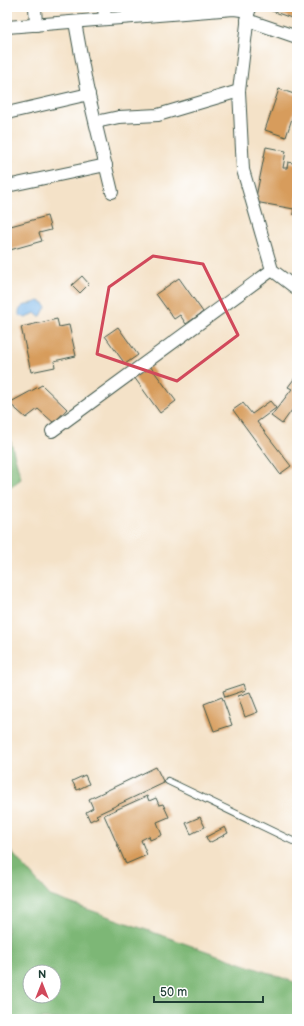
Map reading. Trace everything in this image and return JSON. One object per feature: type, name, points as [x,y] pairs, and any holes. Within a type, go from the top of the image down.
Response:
[{"type":"street","points":[[35,7],[36,25]]},
{"type":"street","points":[[104,7],[105,19]]},
{"type":"street","points":[[7,27],[75,22],[169,11],[234,9],[248,13],[297,37]]},
{"type":"street","points":[[248,13],[239,91],[243,170],[272,270],[297,289]]},
{"type":"street","points":[[75,22],[89,94],[112,192]]},
{"type":"street","points":[[96,122],[119,117],[158,115],[239,91]]},
{"type":"street","points":[[7,113],[89,94]]},
{"type":"street","points":[[7,186],[106,165]]},
{"type":"street","points":[[52,431],[272,270]]},
{"type":"lane","points":[[168,781],[297,843]]},
{"type":"highlighted area","points":[[153,256],[203,264],[238,335],[177,381],[97,354],[109,287]]},
{"type":"green space","points":[[7,428],[21,479],[7,490]]},
{"type":"green space","points":[[7,847],[50,896],[297,983],[297,1019],[7,1019]]},
{"type":"water","points":[[39,301],[44,303],[46,307],[41,316],[38,316],[35,313],[26,318],[19,315],[19,310],[23,306]]},
{"type":"building","points":[[261,7],[297,7],[297,20]]},
{"type":"building","points":[[279,89],[297,95],[297,103],[286,137],[265,130]]},
{"type":"building","points":[[266,147],[286,151],[283,168],[287,168],[288,162],[297,164],[297,215],[293,214],[294,209],[255,202]]},
{"type":"building","points":[[47,216],[51,230],[39,233],[42,241],[10,250],[11,252],[7,253],[7,227]]},
{"type":"building","points":[[82,276],[89,284],[80,293],[72,285]]},
{"type":"building","points":[[179,278],[203,312],[186,324],[180,315],[174,319],[156,294]]},
{"type":"building","points":[[57,319],[59,327],[69,325],[76,356],[54,361],[55,367],[31,372],[21,327]]},
{"type":"building","points":[[118,327],[138,355],[125,364],[105,336]]},
{"type":"building","points":[[150,366],[176,401],[160,413],[134,377]]},
{"type":"building","points":[[297,375],[297,403],[282,424],[271,416],[292,389],[288,387]]},
{"type":"building","points":[[42,385],[67,409],[54,423],[38,409],[26,418],[9,403]]},
{"type":"building","points":[[270,401],[276,408],[257,422],[291,466],[280,474],[233,410],[243,403],[252,414]]},
{"type":"building","points":[[244,684],[246,690],[225,697],[223,691]]},
{"type":"building","points":[[250,692],[258,712],[245,717],[238,696]]},
{"type":"building","points":[[222,697],[232,725],[214,731],[204,704]]},
{"type":"building","points":[[156,767],[164,783],[96,815],[98,817],[90,821],[86,812],[93,808],[89,799]]},
{"type":"building","points":[[85,775],[89,784],[77,790],[72,781]]},
{"type":"building","points":[[147,796],[149,801],[156,798],[159,805],[163,804],[169,817],[157,822],[162,835],[150,840],[149,836],[141,840],[147,855],[126,864],[104,815]]},
{"type":"building","points":[[200,817],[205,827],[191,834],[186,823]]},
{"type":"building","points":[[225,827],[228,833],[209,843],[206,837]]}]
